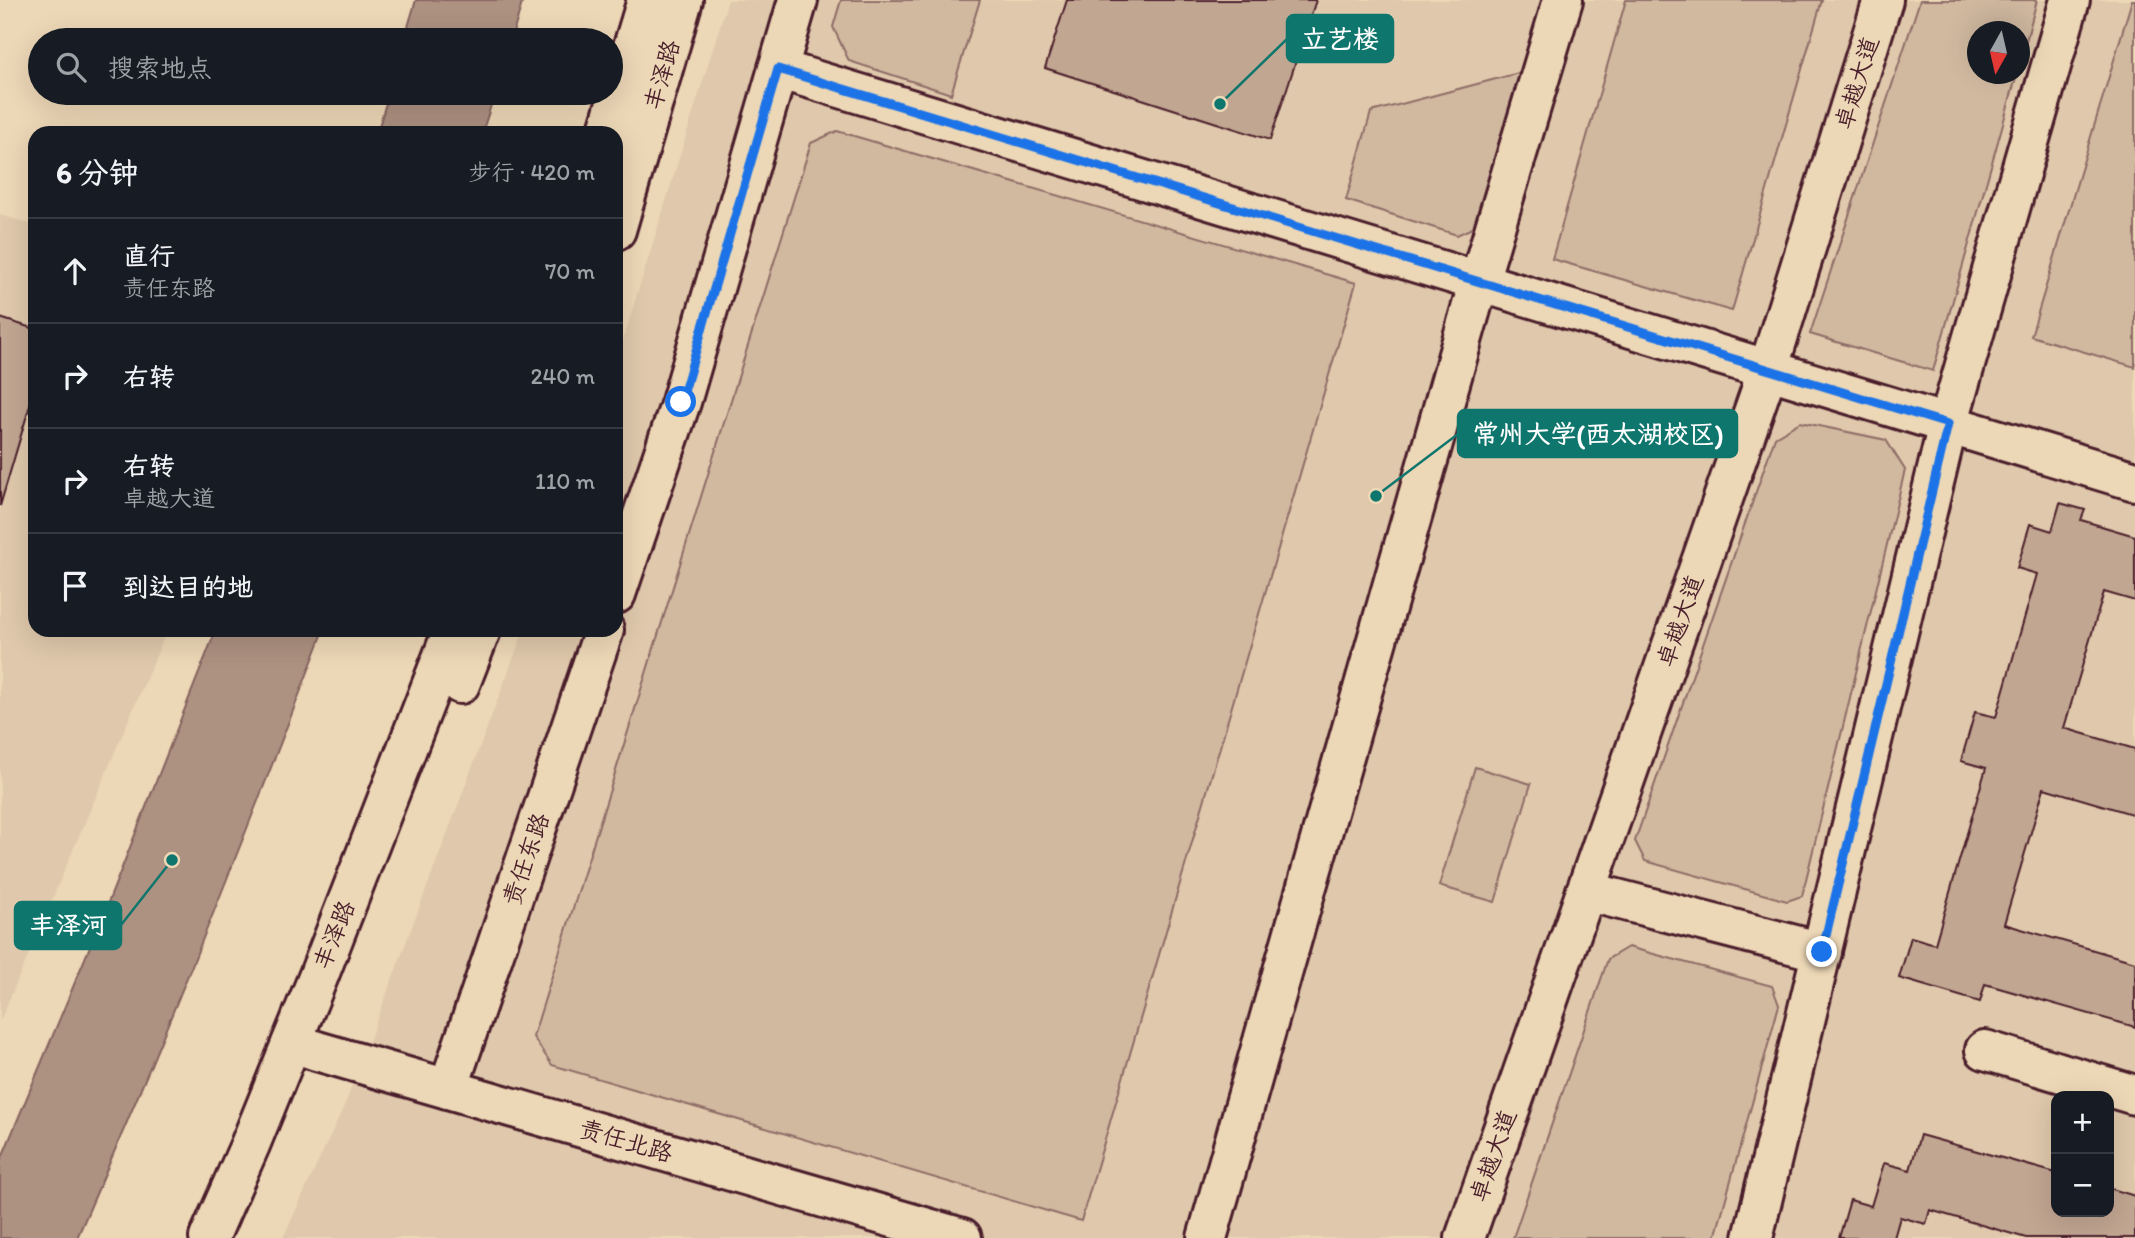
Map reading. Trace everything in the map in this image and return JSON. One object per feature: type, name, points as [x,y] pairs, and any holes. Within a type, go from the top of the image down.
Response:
[{"type":"street","name":"丰泽路","points":[[623,80],[647,0]]},
{"type":"street","name":"丰泽路","points":[[623,206],[684,0]]},
{"type":"street","points":[[623,573],[681,402],[798,0]]},
{"type":"street","points":[[1208,1238],[1479,281],[1563,0]]},
{"type":"street","name":"卓越大道","points":[[1465,1238],[1769,369],[1883,0]]},
{"type":"street","points":[[1753,1238],[1948,424],[2070,0]]},
{"type":"street","points":[[778,69],[2135,481]]},
{"type":"street","name":"丰泽路","points":[[609,126],[615,105]]},
{"type":"street","name":"丰泽路","points":[[238,1238],[450,637]]},
{"type":"street","name":"丰泽路","points":[[209,1238],[304,1046],[478,637]]},
{"type":"street","name":"责任东路","points":[[449,1089],[602,637]]},
{"type":"street","points":[[1586,891],[1822,952]]},
{"type":"street","name":"责任北路","points":[[304,1046],[962,1238]]},
{"type":"street","points":[[1985,1050],[2135,1095]]},
{"type":"shaded area","points":[[416,0],[523,0],[515,28],[408,28]]},
{"type":"shaded area","points":[[728,0],[2135,0],[2135,1238],[283,1238],[346,1102],[521,637],[623,637],[623,340]]},
{"type":"shaded area","points":[[841,0],[980,0],[951,94],[849,61],[833,27]]},
{"type":"shaded area","points":[[1626,0],[1822,0],[1732,311],[1552,259]]},
{"type":"shaded area","points":[[1920,0],[2037,0],[2030,26],[2030,21],[1967,21],[1967,84],[2014,84],[1933,371],[1810,334]]},
{"type":"shaded area","points":[[2132,0],[2135,0],[2135,367],[2031,336]]},
{"type":"shaded area","points":[[1530,70],[1481,224],[1457,235],[1346,200],[1371,112]]},
{"type":"shaded area","points":[[385,105],[491,105],[484,126],[379,126]]},
{"type":"shaded area","points":[[837,131],[1356,283],[1081,1221],[552,1065],[533,1037],[811,143]]},
{"type":"shaded area","points":[[0,215],[28,223],[28,637],[164,637],[0,1021]]},
{"type":"shaded area","points":[[1800,422],[1886,440],[1905,470],[1802,896],[1787,901],[1645,861],[1635,841],[1775,437]]},
{"type":"shaded area","points":[[213,637],[321,637],[204,936],[77,1238],[0,1238],[0,1162],[106,908]]},
{"type":"shaded area","points":[[1475,767],[1531,784],[1495,902],[1439,886]]},
{"type":"shaded area","points":[[1628,947],[1772,986],[1779,1005],[1715,1238],[1513,1238],[1608,959]]},
{"type":"building","points":[[1067,0],[1316,0],[1270,140],[1045,68]]},
{"type":"building","points":[[0,318],[28,327],[28,412],[0,506]]},
{"type":"building","points":[[2060,503],[2085,510],[2081,520],[2135,536],[2135,601],[2104,592],[2064,728],[2135,749],[2135,815],[2044,788],[2004,924],[2135,962],[2135,1027],[1985,984],[1980,1002],[1899,978],[1911,937],[1935,944],[1986,768],[1961,761],[1975,712],[1996,717],[2037,574],[2017,568],[2030,524],[2052,531]]},
{"type":"building","points":[[1920,1135],[2051,1172],[2051,1217],[2114,1217],[2114,1190],[2135,1196],[2135,1238],[2026,1238],[1930,1210],[1926,1224],[1900,1217],[1894,1238],[1839,1238],[1850,1200],[1871,1206],[1884,1163],[1910,1170]]},
{"type":"place","name":"立艺楼","points":[[1220,104]]},
{"type":"place","name":"常州大学(西太湖校区)","points":[[1376,496]]},
{"type":"place","name":"丰泽河","points":[[172,860]]},
{"type":"route","points":[[681,402],[778,69],[1948,424],[1822,952]]}]
